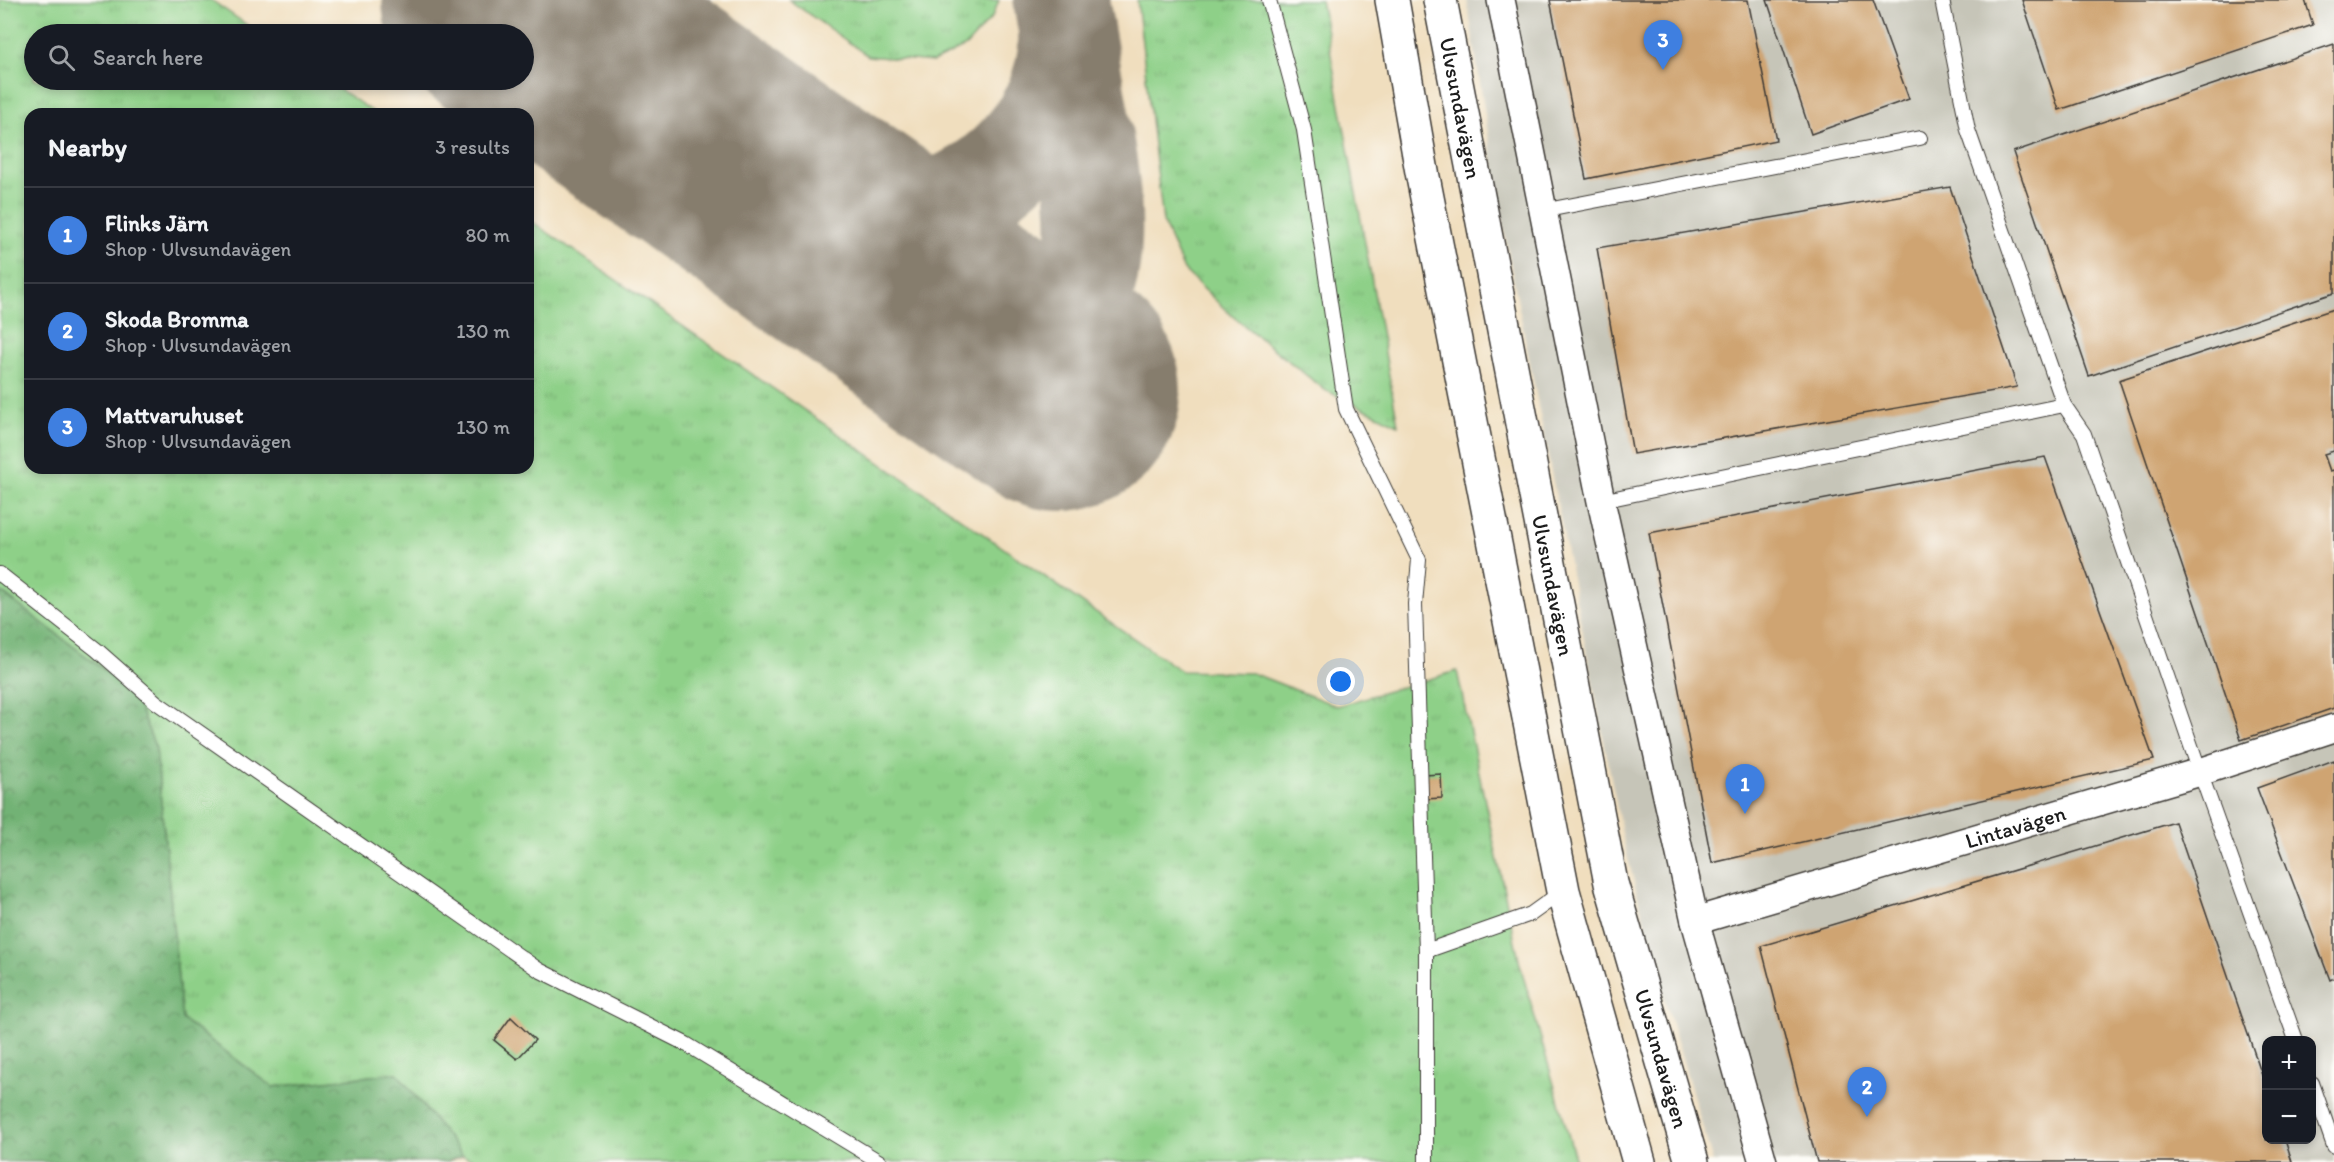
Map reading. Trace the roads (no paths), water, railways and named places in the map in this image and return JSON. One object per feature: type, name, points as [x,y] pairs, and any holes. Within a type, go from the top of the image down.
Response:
[{"type":"main road","points":[[1392,0],[1422,172],[1563,891],[1639,1162]]},
{"type":"main road","name":"Ulvsundavägen","points":[[1440,0],[1611,883],[1692,1162]]},
{"type":"street","points":[[1501,0],[1601,501],[1695,921],[1764,1162]]},
{"type":"street","name":"Lintavägen","points":[[1695,921],[2200,772],[2334,728]]},
{"type":"lane","points":[[1269,0],[1304,130],[1346,409],[1419,560],[1415,604],[1426,951],[1426,1162]]},
{"type":"lane","points":[[1942,0],[1968,130],[2064,405],[2084,434],[2200,772],[2294,1036]]},
{"type":"lane","points":[[1542,211],[1920,138]]},
{"type":"lane","points":[[1601,501],[2064,405]]},
{"type":"lane","points":[[0,574],[97,650],[156,702],[539,970],[686,1044],[880,1162]]},
{"type":"lane","points":[[1426,951],[1532,914],[1563,891]]},
{"type":"lane","points":[[2314,1090],[2334,1146]]},
{"type":"place","name":"Mattvaruhuset","points":[[1663,70]]},
{"type":"place","name":"Flinks Järn","points":[[1745,814]]},
{"type":"place","name":"Skoda Bromma","points":[[1867,1117]]}]
